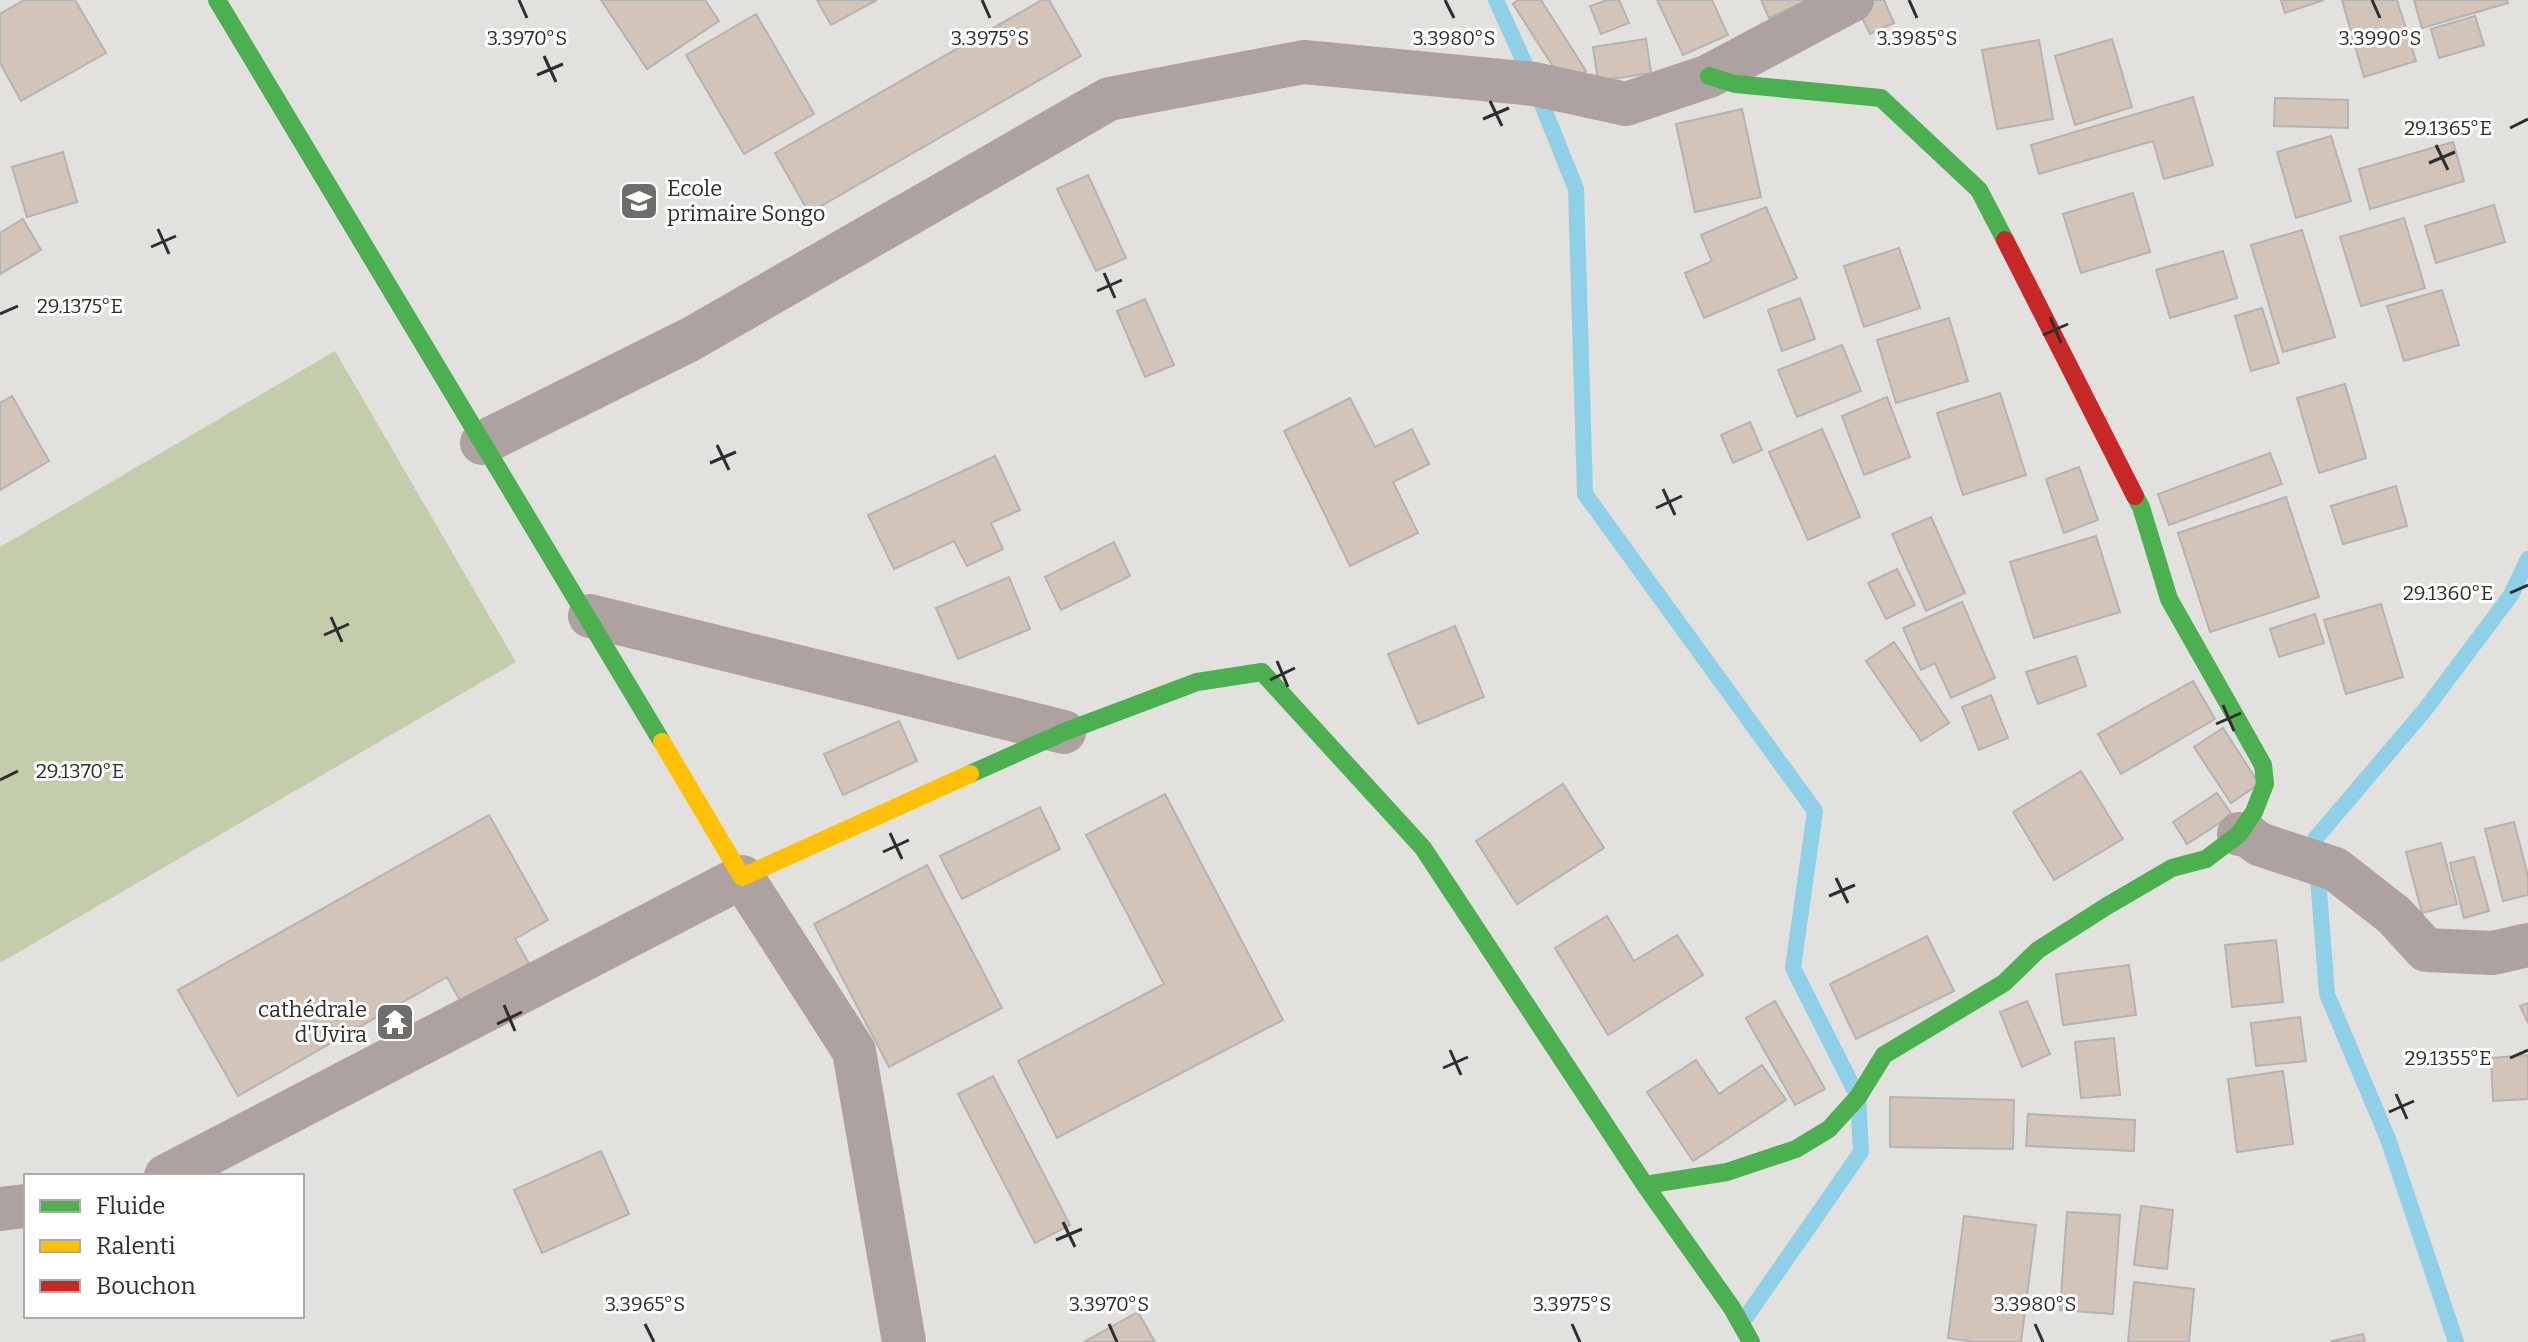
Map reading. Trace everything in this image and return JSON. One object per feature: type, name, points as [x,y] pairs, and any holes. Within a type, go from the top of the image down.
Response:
[{"type":"street","points":[[217,0],[482,443],[590,616],[742,877],[854,1051],[904,1342]]},
{"type":"street","points":[[482,443],[691,339],[1109,99],[1304,62],[1534,84],[1626,104],[1709,76],[1852,0]]},
{"type":"street","points":[[1709,76],[1735,84],[1881,98],[1979,190],[2141,507],[2169,599],[2263,765],[2265,784],[2254,812],[2258,842]]},
{"type":"street","points":[[590,616],[1064,732]]},
{"type":"street","points":[[170,1174],[742,877],[1064,732],[1197,682],[1262,672],[1423,848],[1645,1185],[1732,1308],[1751,1342]]},
{"type":"street","points":[[1645,1185],[1727,1172],[1796,1149],[1829,1129],[1858,1097],[1884,1055],[2004,983],[2038,950],[2172,868],[2258,842],[2335,869],[2394,915],[2426,950],[2493,953],[2528,945]]},
{"type":"street","points":[[0,1209],[24,1206]]},
{"type":"green space","points":[[335,351],[516,662],[0,963],[0,547]]},
{"type":"building","points":[[24,0],[75,0],[106,53],[21,101],[0,63],[0,14]]},
{"type":"building","points":[[601,0],[705,0],[719,21],[647,69]]},
{"type":"building","points":[[817,0],[877,0],[831,25]]},
{"type":"building","points":[[1042,0],[1049,0],[1081,56],[809,213],[775,153]]},
{"type":"building","points":[[1518,0],[1541,0],[1586,71],[1565,85],[1513,4]]},
{"type":"building","points":[[1607,0],[1619,0],[1629,23],[1601,34],[1590,6]]},
{"type":"building","points":[[1657,0],[1712,0],[1728,35],[1683,55]]},
{"type":"building","points":[[1761,0],[1808,0],[1769,18]]},
{"type":"building","points":[[1873,0],[1884,0],[1894,23],[1870,34],[1857,8]]},
{"type":"building","points":[[2281,0],[2324,0],[2285,13]]},
{"type":"building","points":[[2342,0],[2397,0],[2416,61],[2364,77]]},
{"type":"building","points":[[2414,0],[2507,0],[2508,3],[2422,28]]},
{"type":"building","points":[[756,14],[814,114],[744,154],[686,55]]},
{"type":"building","points":[[2475,16],[2484,45],[2439,58],[2431,29]]},
{"type":"building","points":[[1646,39],[1651,73],[1598,81],[1593,47]]},
{"type":"building","points":[[2112,39],[2132,107],[2075,125],[2055,56]]},
{"type":"building","points":[[2039,40],[2053,119],[1997,129],[1982,50]]},
{"type":"building","points":[[2193,97],[2213,165],[2164,179],[2153,141],[2039,174],[2031,145]]},
{"type":"building","points":[[2275,98],[2348,100],[2348,128],[2274,126]]},
{"type":"building","points":[[1742,109],[1761,197],[1695,212],[1676,124]]},
{"type":"building","points":[[2331,136],[2351,201],[2296,218],[2277,152]]},
{"type":"building","points":[[2453,142],[2464,181],[2370,209],[2359,169]]},
{"type":"building","points":[[63,152],[77,202],[27,217],[12,167]]},
{"type":"building","points":[[1088,175],[1126,258],[1096,271],[1057,189]]},
{"type":"building","points":[[2133,193],[2150,252],[2081,273],[2063,214]]},
{"type":"building","points":[[2494,205],[2505,242],[2436,263],[2425,226]]},
{"type":"building","points":[[1766,207],[1797,278],[1704,318],[1685,273],[1712,261],[1701,235]]},
{"type":"building","points":[[2404,218],[2425,288],[2361,306],[2340,237]]},
{"type":"building","points":[[23,219],[41,250],[0,274],[0,233]]},
{"type":"building","points":[[2302,230],[2335,337],[2283,352],[2251,245]]},
{"type":"building","points":[[1899,248],[1920,308],[1864,327],[1844,266]]},
{"type":"building","points":[[2223,251],[2237,298],[2170,318],[2156,270]]},
{"type":"building","points":[[2442,290],[2459,345],[2404,361],[2387,306]]},
{"type":"building","points":[[1800,298],[1815,339],[1782,351],[1768,310]]},
{"type":"building","points":[[1145,299],[1174,365],[1145,377],[1117,311]]},
{"type":"building","points":[[2262,308],[2279,363],[2251,371],[2235,316]]},
{"type":"building","points":[[1949,318],[1968,381],[1896,403],[1877,340]]},
{"type":"building","points":[[1842,345],[1861,391],[1797,417],[1778,370]]},
{"type":"building","points":[[2345,384],[2366,458],[2319,473],[2297,398]]},
{"type":"building","points":[[2000,393],[2026,475],[1963,495],[1937,413]]},
{"type":"building","points":[[12,396],[49,461],[0,490],[0,403]]},
{"type":"building","points":[[1887,397],[1910,457],[1864,475],[1842,416]]},
{"type":"building","points":[[1350,398],[1375,447],[1412,429],[1429,464],[1393,482],[1418,533],[1350,566],[1284,431]]},
{"type":"building","points":[[1750,422],[1762,450],[1733,463],[1721,435]]},
{"type":"building","points":[[1822,429],[1860,517],[1808,540],[1769,452]]},
{"type":"building","points":[[2270,453],[2282,484],[2169,525],[2158,494]]},
{"type":"building","points":[[995,456],[1020,510],[991,523],[1003,549],[967,566],[954,541],[894,569],[868,515]]},
{"type":"building","points":[[2079,467],[2098,520],[2064,533],[2046,479]]},
{"type":"building","points":[[2396,486],[2407,526],[2343,544],[2331,506]]},
{"type":"building","points":[[2286,497],[2319,597],[2210,632],[2178,533]]},
{"type":"building","points":[[1931,517],[1965,593],[1926,611],[1892,534]]},
{"type":"building","points":[[2096,536],[2120,612],[2034,638],[2010,562]]},
{"type":"building","points":[[1114,542],[1130,576],[1061,610],[1045,577]]},
{"type":"building","points":[[1897,569],[1915,605],[1886,619],[1868,583]]},
{"type":"building","points":[[1009,577],[1030,629],[958,659],[936,608]]},
{"type":"building","points":[[1962,602],[1995,678],[1951,698],[1935,663],[1921,670],[1903,628]]},
{"type":"building","points":[[2381,604],[2403,677],[2346,694],[2324,620]]},
{"type":"building","points":[[2315,614],[2324,643],[2279,657],[2270,629]]},
{"type":"building","points":[[1455,626],[1484,697],[1418,724],[1388,654]]},
{"type":"building","points":[[1894,642],[1949,723],[1921,741],[1866,661]]},
{"type":"building","points":[[2076,656],[2086,686],[2038,704],[2026,672]]},
{"type":"building","points":[[2193,681],[2215,719],[2121,774],[2098,734]]},
{"type":"building","points":[[1991,695],[2008,738],[1979,750],[1962,707]]},
{"type":"building","points":[[899,721],[917,761],[843,795],[824,754]]},
{"type":"building","points":[[2223,728],[2259,784],[2231,803],[2194,747]]},
{"type":"building","points":[[2081,771],[2123,839],[2054,880],[2013,812]]},
{"type":"building","points":[[1563,784],[1604,848],[1517,904],[1476,841]]},
{"type":"building","points":[[2217,793],[2232,815],[2187,844],[2173,822]]},
{"type":"building","points":[[1165,794],[1283,1020],[1057,1138],[1018,1061],[1164,984],[1086,835]]},
{"type":"building","points":[[1040,807],[1060,849],[962,899],[940,856]]},
{"type":"building","points":[[489,815],[548,920],[515,939],[530,965],[462,1004],[447,977],[238,1096],[178,990]]},
{"type":"building","points":[[2514,822],[2528,876],[2528,895],[2503,901],[2485,829]]},
{"type":"building","points":[[2441,843],[2457,904],[2422,913],[2406,852]]},
{"type":"building","points":[[2474,857],[2489,911],[2464,918],[2450,863]]},
{"type":"building","points":[[927,865],[1002,1008],[889,1067],[814,924]]},
{"type":"building","points":[[1607,916],[1634,961],[1677,935],[1703,975],[1608,1035],[1555,948]]},
{"type":"building","points":[[1927,936],[1954,991],[1856,1039],[1830,984]]},
{"type":"building","points":[[2276,940],[2283,1002],[2232,1007],[2225,945]]},
{"type":"building","points":[[2129,965],[2136,1015],[2063,1025],[2056,974]]},
{"type":"building","points":[[1775,1001],[1825,1089],[1795,1105],[1746,1018]]},
{"type":"building","points":[[2027,1001],[2050,1054],[2022,1067],[2000,1012]]},
{"type":"building","points":[[2528,1003],[2528,1023],[2520,1006]]},
{"type":"building","points":[[2300,1017],[2306,1061],[2256,1066],[2251,1023]]},
{"type":"building","points":[[2114,1038],[2120,1095],[2081,1098],[2075,1042]]},
{"type":"building","points":[[2528,1055],[2528,1099],[2493,1101],[2491,1058]]},
{"type":"building","points":[[1696,1060],[1719,1094],[1762,1065],[1786,1100],[1693,1161],[1647,1092]]},
{"type":"building","points":[[2283,1071],[2293,1144],[2237,1152],[2228,1079]]},
{"type":"building","points":[[993,1076],[1070,1225],[1035,1243],[958,1094]]},
{"type":"building","points":[[1890,1097],[2014,1100],[2013,1149],[1890,1147]]},
{"type":"building","points":[[2028,1114],[2135,1120],[2134,1151],[2026,1146]]},
{"type":"building","points":[[601,1151],[629,1214],[542,1253],[514,1190]]},
{"type":"building","points":[[2141,1206],[2173,1210],[2167,1269],[2134,1265]]},
{"type":"building","points":[[2067,1212],[2120,1215],[2113,1314],[2060,1310]]},
{"type":"building","points":[[1964,1216],[2036,1225],[2021,1342],[1975,1342],[1948,1338]]},
{"type":"building","points":[[2134,1282],[2194,1289],[2189,1342],[2128,1342]]},
{"type":"building","points":[[1138,1312],[1155,1342],[1084,1342]]},
{"type":"building","points":[[2363,1334],[2365,1342],[2332,1341]]},
{"type":"waterway","points":[[1496,0],[1576,189],[1585,494],[1815,811],[1793,968],[1858,1097],[1861,1152],[1744,1320]]},
{"type":"waterway","points":[[2456,1342],[2388,1139],[2327,994],[2315,839],[2424,711],[2511,595],[2528,559]]},
{"type":"traffic: fast","points":[[217,0],[662,742]]},
{"type":"traffic: fast","points":[[1709,76],[1735,84],[1881,98],[1979,190],[2005,240]]},
{"type":"traffic: fast","points":[[1645,1185],[1727,1172],[1796,1149],[1829,1129],[1858,1097],[1884,1055],[2004,983],[2038,950],[2107,906],[2172,868],[2206,859],[2239,834],[2254,812],[2265,784],[2263,765],[2169,599],[2135,496]]},
{"type":"traffic: fast","points":[[970,774],[1064,732],[1197,682],[1262,672],[1423,848],[1645,1185],[1732,1308],[1751,1342]]},
{"type":"traffic: slow","points":[[662,742],[742,877],[970,774]]},
{"type":"traffic: jam","points":[[2005,240],[2135,496]]},
{"type":"place","name":"Ecole primaire Songo","points":[[639,201]]},
{"type":"place","name":"cathédrale d'Uvira","points":[[395,1022]]}]
